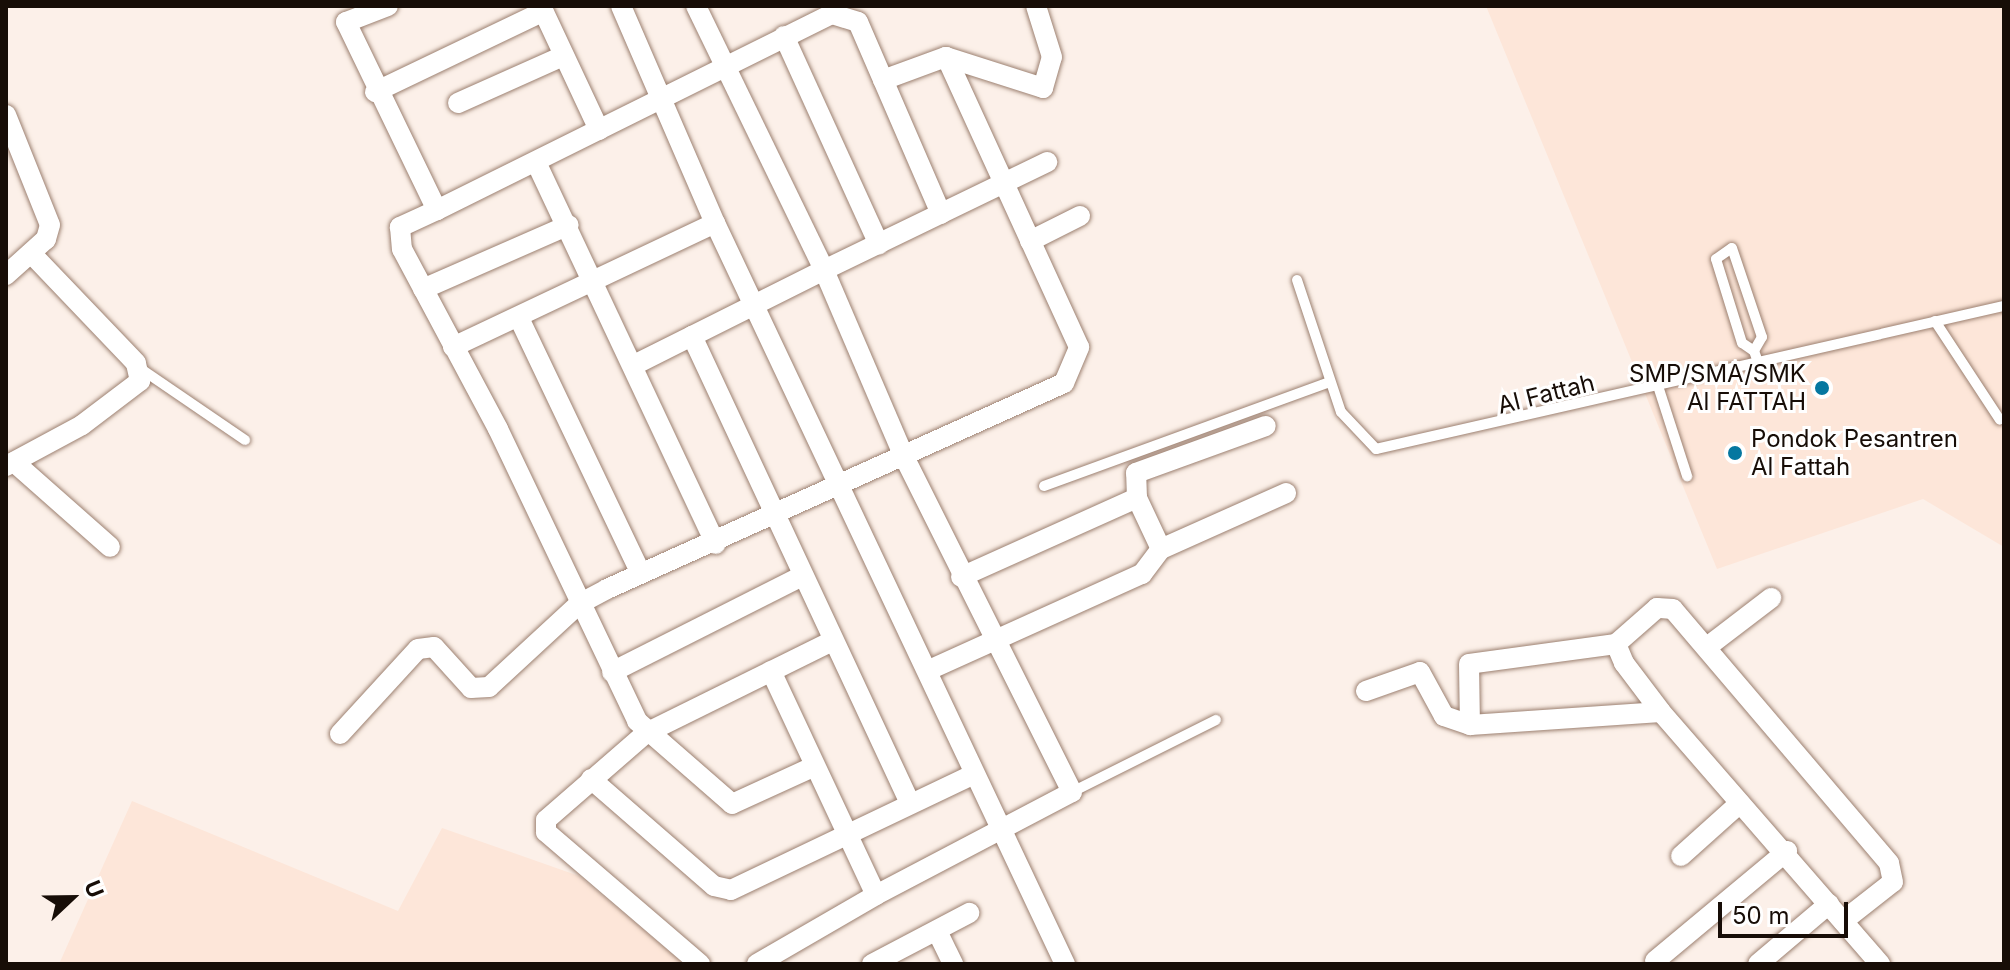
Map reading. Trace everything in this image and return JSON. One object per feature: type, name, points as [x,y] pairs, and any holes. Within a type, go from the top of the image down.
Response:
[{"type":"street","points":[[388,6],[342,14],[375,92],[437,210]]},
{"type":"street","points":[[621,6],[715,223],[929,670],[974,774],[1065,964]]},
{"type":"street","points":[[696,6],[722,69],[824,270],[902,452],[961,577],[1072,792],[1002,832],[876,895],[757,964]]},
{"type":"street","points":[[883,80],[946,57],[1043,88],[1052,57],[1036,6]]},
{"type":"street","points":[[375,92],[542,9],[561,57],[599,130]]},
{"type":"street","points":[[815,766],[732,804],[646,733],[612,672],[423,289],[399,233],[437,210],[663,100],[784,36],[843,15],[858,22],[941,214]]},
{"type":"street","points":[[784,36],[879,244]]},
{"type":"street","points":[[458,103],[561,57]]},
{"type":"street","points":[[340,734],[418,649],[434,647],[471,688],[489,687],[579,604],[640,572],[716,544],[839,486],[902,452],[1064,383],[1078,363],[1079,347],[946,57]]},
{"type":"street","points":[[6,115],[50,225],[31,253],[6,275]]},
{"type":"street","points":[[536,162],[569,225],[593,284],[634,365],[716,544]]},
{"type":"street","points":[[634,365],[941,214],[1001,180],[1047,162]]},
{"type":"street","points":[[1030,241],[1080,216]]},
{"type":"street","points":[[453,347],[593,284],[715,223]]},
{"type":"street","points":[[423,289],[569,225]]},
{"type":"street","points":[[31,253],[141,369],[140,381],[119,400],[10,464],[110,547]]},
{"type":"street","points":[[519,318],[640,572]]},
{"type":"street","points":[[692,336],[910,803]]},
{"type":"street","points":[[1161,549],[1137,498],[1136,473],[1266,426]]},
{"type":"street","points":[[929,670],[1142,574],[1161,549],[1286,493]]},
{"type":"street","points":[[961,577],[1137,498]]},
{"type":"street","points":[[612,672],[802,576]]},
{"type":"street","points":[[1707,647],[1771,598]]},
{"type":"street","points":[[1470,725],[1469,664],[1616,644],[1665,607],[1707,647],[1889,863],[1893,882],[1843,921]]},
{"type":"street","points":[[700,964],[546,832],[546,820],[646,733],[832,641]]},
{"type":"street","points":[[1616,644],[1661,712],[1740,803],[1787,851],[1880,964]]},
{"type":"street","points":[[771,671],[876,895]]},
{"type":"street","points":[[1366,691],[1418,671],[1444,716],[1470,725],[1661,712]]},
{"type":"street","points":[[591,779],[722,889],[974,774]]},
{"type":"street","points":[[1681,856],[1740,803]]},
{"type":"street","points":[[1655,961],[1787,851]]},
{"type":"street","points":[[1758,964],[1829,904]]},
{"type":"street","points":[[872,964],[969,913]]},
{"type":"street","points":[[937,931],[953,964]]},
{"type":"lane","points":[[1754,351],[1762,337],[1732,248],[1716,259],[1742,343],[1754,351],[1758,362]]},
{"type":"lane","name":"Al Fattah","points":[[1297,280],[1330,382],[1358,438],[1376,449],[2004,306]]},
{"type":"lane","points":[[1935,321],[2000,420]]},
{"type":"lane","points":[[141,369],[245,440]]},
{"type":"lane","points":[[1044,486],[1330,382]]},
{"type":"lane","points":[[1658,386],[1687,476]]},
{"type":"lane","points":[[1072,792],[1216,720]]},
{"type":"shaded area","name":"SMP/SMA/SMK Al FATTAH","points":[[1486,6],[2004,6],[2004,547],[1923,499],[1717,569]]},
{"type":"shaded area","points":[[132,801],[398,911],[442,828],[579,876],[684,964],[59,964]]},
{"type":"place","name":"SMP/SMA/SMK Al FATTAH","points":[[1822,388]]},
{"type":"place","name":"Pondok Pesantren Al Fattah","points":[[1735,453]]}]
